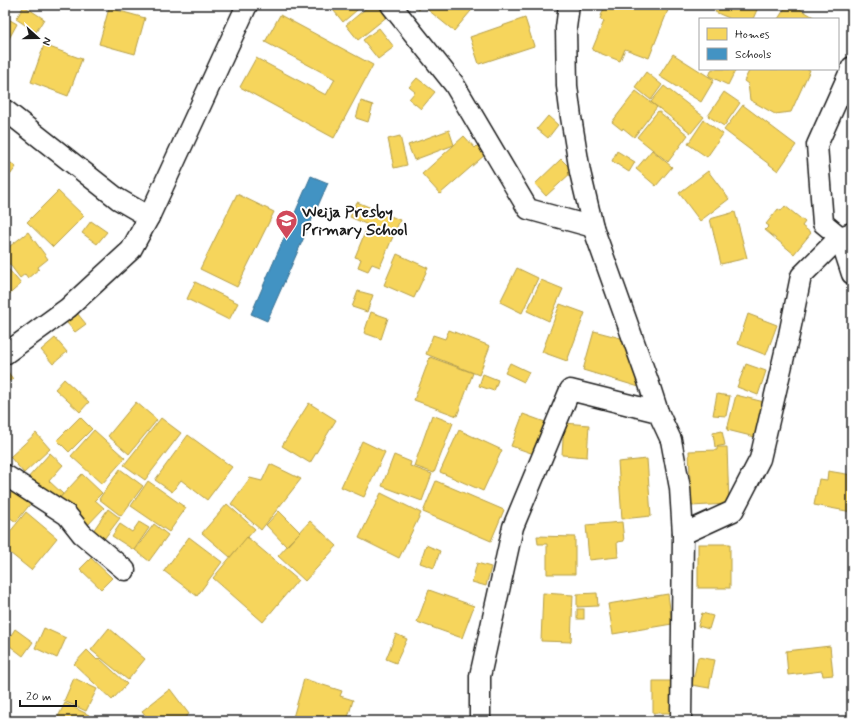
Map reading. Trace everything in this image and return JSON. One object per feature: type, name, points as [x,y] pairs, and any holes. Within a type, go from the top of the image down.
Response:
[{"type":"street","points":[[5,354],[68,308],[131,250],[149,217],[247,5]]},
{"type":"street","points":[[391,5],[454,84],[528,209],[593,227]]},
{"type":"street","points":[[568,5],[566,28],[567,86],[580,172],[593,227],[658,412],[671,440],[680,488],[684,534],[681,721]]},
{"type":"street","points":[[846,235],[823,223],[817,145],[852,67]]},
{"type":"street","points":[[5,110],[118,199],[149,217]]},
{"type":"street","points":[[846,235],[852,274]]},
{"type":"street","points":[[684,534],[733,511],[760,459],[801,276],[846,235]]},
{"type":"street","points":[[480,721],[480,676],[513,527],[570,390],[658,412]]},
{"type":"street","points":[[5,475],[67,515],[82,534],[125,570]]},
{"type":"building: Homes","points":[[329,5],[363,5],[343,22]]},
{"type":"building: Homes","points":[[370,5],[381,5],[389,15],[358,40],[346,25]]},
{"type":"building: Homes","points":[[413,5],[422,5],[419,10]]},
{"type":"building: Homes","points":[[422,5],[476,5],[454,31]]},
{"type":"building: Homes","points":[[605,5],[670,5],[649,58],[625,49],[620,61],[592,50],[604,21],[600,19]]},
{"type":"building: Homes","points":[[718,5],[759,5],[753,18],[729,18],[715,12]]},
{"type":"building: Homes","points":[[787,5],[793,5],[815,18],[779,18]]},
{"type":"building: Homes","points":[[24,6],[44,19],[36,32],[16,19]]},
{"type":"building: Homes","points":[[109,8],[145,18],[135,54],[99,44]]},
{"type":"building: Homes","points":[[280,15],[373,65],[334,138],[240,87],[256,58],[326,95],[335,79],[265,42]]},
{"type":"building: Homes","points":[[5,17],[17,24],[5,46]]},
{"type":"building: Homes","points":[[525,18],[534,46],[479,64],[470,37]]},
{"type":"building: Homes","points":[[379,28],[394,47],[378,59],[363,40]]},
{"type":"building: Homes","points":[[44,45],[82,59],[68,96],[31,82]]},
{"type":"building: Homes","points":[[673,54],[714,80],[701,102],[659,76]]},
{"type":"building: Homes","points":[[712,70],[736,70],[728,85],[709,76]]},
{"type":"building: Homes","points":[[750,70],[810,70],[791,112],[775,114],[750,100],[748,84],[744,81]]},
{"type":"building: Homes","points":[[646,72],[662,85],[651,100],[635,87]]},
{"type":"building: Homes","points":[[417,78],[435,92],[421,109],[409,99],[415,92],[409,87]]},
{"type":"building: Homes","points":[[664,86],[704,117],[691,133],[651,102]]},
{"type":"building: Homes","points":[[636,91],[657,107],[634,137],[623,128],[622,130],[612,122]]},
{"type":"building: Homes","points":[[724,92],[740,103],[724,126],[708,116]]},
{"type":"building: Homes","points":[[361,101],[373,105],[368,122],[356,118]]},
{"type":"building: Homes","points":[[743,105],[796,145],[778,171],[724,130]]},
{"type":"building: Homes","points":[[658,111],[688,135],[668,162],[637,137]]},
{"type":"building: Homes","points":[[548,116],[558,125],[548,138],[537,129]]},
{"type":"building: Homes","points":[[704,120],[723,134],[707,157],[688,144]]},
{"type":"building: Homes","points":[[449,130],[454,145],[414,160],[408,145]]},
{"type":"building: Homes","points":[[400,136],[407,165],[394,168],[388,139]]},
{"type":"building: Homes","points":[[464,136],[475,148],[478,145],[486,154],[440,194],[422,174]]},
{"type":"building: Homes","points":[[652,150],[672,167],[656,186],[636,169]]},
{"type":"building: Homes","points":[[617,151],[635,162],[629,172],[612,161]]},
{"type":"building: Homes","points":[[5,159],[16,167],[5,182]]},
{"type":"building: Homes","points":[[561,159],[573,171],[546,196],[535,184]]},
{"type":"building: Homes","points":[[708,171],[729,199],[700,221],[679,193]]},
{"type":"building: Homes","points":[[58,191],[84,216],[53,247],[27,222]]},
{"type":"building: Homes","points":[[237,194],[274,212],[237,287],[200,269]]},
{"type":"building: Homes","points":[[357,202],[400,220],[380,267],[372,264],[368,271],[358,267],[361,259],[355,257],[368,225],[350,217]]},
{"type":"building: Homes","points":[[785,206],[805,222],[802,226],[811,233],[794,254],[765,230],[769,226],[766,224],[778,209],[781,211]]},
{"type":"building: Homes","points":[[735,212],[747,258],[721,264],[710,219]]},
{"type":"building: Homes","points":[[91,221],[107,232],[97,244],[82,233]]},
{"type":"building: Homes","points":[[28,232],[48,259],[28,278],[25,274],[20,278],[5,258],[5,250]]},
{"type":"building: Homes","points":[[397,254],[428,268],[414,298],[384,285]]},
{"type":"building: Homes","points":[[5,265],[21,284],[5,298]]},
{"type":"building: Homes","points":[[517,268],[538,278],[522,313],[500,302]]},
{"type":"building: Homes","points":[[541,280],[563,289],[549,321],[527,311]]},
{"type":"building: Homes","points":[[195,282],[238,303],[229,320],[187,299]]},
{"type":"building: Homes","points":[[358,291],[373,295],[367,312],[352,307]]},
{"type":"building: Homes","points":[[560,304],[585,313],[567,361],[542,352]]},
{"type":"building: Homes","points":[[371,312],[388,318],[381,339],[364,333]]},
{"type":"building: Homes","points":[[77,313],[86,324],[75,332],[66,322]]},
{"type":"building: Homes","points":[[748,314],[777,325],[766,355],[738,344]]},
{"type":"building: Homes","points":[[449,330],[490,346],[479,375],[426,354],[433,335],[445,339]]},
{"type":"building: Homes","points":[[594,331],[632,341],[638,371],[639,387],[583,370]]},
{"type":"building: Homes","points":[[55,338],[67,352],[53,364],[41,350]]},
{"type":"building: Homes","points":[[430,357],[473,373],[457,416],[414,400]]},
{"type":"building: Homes","points":[[510,363],[529,372],[524,382],[505,373]]},
{"type":"building: Homes","points":[[746,364],[766,371],[758,395],[737,387]]},
{"type":"building: Homes","points":[[5,368],[13,379],[5,383]]},
{"type":"building: Homes","points":[[483,374],[498,380],[494,391],[479,386]]},
{"type":"building: Homes","points":[[64,379],[89,402],[80,412],[55,389]]},
{"type":"building: Homes","points":[[717,394],[730,396],[726,416],[713,415]]},
{"type":"building: Homes","points":[[736,395],[768,403],[755,437],[727,430]]},
{"type":"building: Homes","points":[[136,402],[157,420],[129,454],[108,436]]},
{"type":"building: Homes","points":[[309,403],[336,420],[310,463],[282,446]]},
{"type":"building: Homes","points":[[523,414],[545,422],[534,454],[511,446]]},
{"type":"building: Homes","points":[[432,415],[453,423],[434,473],[414,466]]},
{"type":"building: Homes","points":[[80,417],[92,429],[69,452],[57,440]]},
{"type":"building: Homes","points":[[161,418],[181,433],[145,480],[124,465]]},
{"type":"building: Homes","points":[[564,423],[589,425],[587,457],[562,455]]},
{"type":"building: Homes","points":[[94,430],[125,458],[102,484],[71,456]]},
{"type":"building: Homes","points":[[459,430],[502,450],[483,491],[440,472]]},
{"type":"building: Homes","points":[[722,431],[725,445],[715,447],[713,433]]},
{"type":"building: Homes","points":[[36,433],[50,449],[24,473],[10,457]]},
{"type":"building: Homes","points":[[188,435],[232,467],[207,500],[181,480],[172,492],[155,480]]},
{"type":"building: Homes","points":[[362,441],[385,452],[364,497],[341,487]]},
{"type":"building: Homes","points":[[717,447],[727,447],[729,504],[691,506],[689,451],[717,450]]},
{"type":"building: Homes","points":[[50,453],[63,465],[49,481],[63,494],[55,503],[27,479]]},
{"type":"building: Homes","points":[[394,455],[411,462],[410,466],[432,474],[422,501],[382,486]]},
{"type":"building: Homes","points":[[647,459],[651,516],[622,519],[618,462]]},
{"type":"building: Homes","points":[[270,464],[301,479],[261,530],[231,504],[250,478],[262,481]]},
{"type":"building: Homes","points":[[120,469],[143,486],[121,516],[99,499]]},
{"type":"building: Homes","points":[[828,471],[852,475],[852,512],[814,505],[819,479],[827,480]]},
{"type":"building: Homes","points":[[82,474],[102,493],[95,500],[104,508],[85,528],[56,502]]},
{"type":"building: Homes","points":[[148,481],[186,508],[169,532],[131,506]]},
{"type":"building: Homes","points":[[436,481],[504,510],[491,541],[423,512]]},
{"type":"building: Homes","points":[[14,489],[31,503],[16,522],[5,514],[5,501]]},
{"type":"building: Homes","points":[[381,493],[421,513],[399,558],[359,538]]},
{"type":"building: Homes","points":[[227,504],[255,529],[230,557],[202,533]]},
{"type":"building: Homes","points":[[108,509],[120,518],[104,539],[93,531]]},
{"type":"building: Homes","points":[[279,511],[300,532],[286,546],[266,525]]},
{"type":"building: Homes","points":[[26,512],[57,538],[31,570],[5,549],[5,538]]},
{"type":"building: Homes","points":[[310,521],[337,546],[305,581],[278,556]]},
{"type":"building: Homes","points":[[139,522],[149,528],[134,550],[112,536],[120,524],[132,532]]},
{"type":"building: Homes","points":[[622,522],[624,541],[617,542],[618,557],[589,560],[586,525]]},
{"type":"building: Homes","points":[[154,524],[168,535],[149,561],[135,550]]},
{"type":"building: Homes","points":[[537,536],[575,537],[575,574],[547,574],[547,544],[538,544]]},
{"type":"building: Homes","points":[[189,537],[222,562],[197,596],[164,571]]},
{"type":"building: Homes","points":[[247,537],[298,580],[263,622],[213,578]]},
{"type":"building: Homes","points":[[698,544],[730,544],[730,588],[698,588]]},
{"type":"building: Homes","points":[[426,545],[440,551],[434,568],[420,563]]},
{"type":"building: Homes","points":[[91,558],[112,578],[101,589],[80,569]]},
{"type":"building: Homes","points":[[477,563],[491,567],[486,586],[472,582]]},
{"type":"building: Homes","points":[[429,590],[474,606],[462,638],[417,622]]},
{"type":"building: Homes","points":[[543,593],[573,595],[571,642],[541,641]]},
{"type":"building: Homes","points":[[597,593],[598,606],[577,607],[577,594]]},
{"type":"building: Homes","points":[[668,594],[672,624],[613,634],[608,604]]},
{"type":"building: Homes","points":[[577,609],[584,609],[584,619],[577,619]]},
{"type":"building: Homes","points":[[702,613],[713,616],[709,629],[698,626]]},
{"type":"building: Homes","points":[[44,628],[66,638],[57,658],[35,648]]},
{"type":"building: Homes","points":[[109,628],[145,659],[128,680],[91,650]]},
{"type":"building: Homes","points":[[15,629],[33,642],[23,656],[6,643]]},
{"type":"building: Homes","points":[[396,634],[407,639],[396,663],[386,659]]},
{"type":"building: Homes","points":[[830,646],[833,675],[823,676],[822,671],[788,675],[786,651]]},
{"type":"building: Homes","points":[[87,650],[97,660],[99,658],[127,684],[112,700],[74,664]]},
{"type":"building: Homes","points":[[698,657],[715,660],[709,688],[692,685]]},
{"type":"building: Homes","points":[[74,678],[97,689],[86,711],[64,701]]},
{"type":"building: Homes","points":[[304,679],[342,691],[340,696],[353,700],[347,721],[292,721]]},
{"type":"building: Homes","points":[[653,681],[676,681],[675,713],[653,713]]},
{"type":"building: Homes","points":[[170,689],[189,714],[181,721],[150,721],[142,711]]},
{"type":"building: Homes","points":[[65,703],[89,715],[86,721],[56,721]]},
{"type":"building: Schools","points":[[311,176],[328,183],[267,321],[251,314]]},
{"type":"place","name":"Weija Presby Primary School","points":[[286,240]]}]
